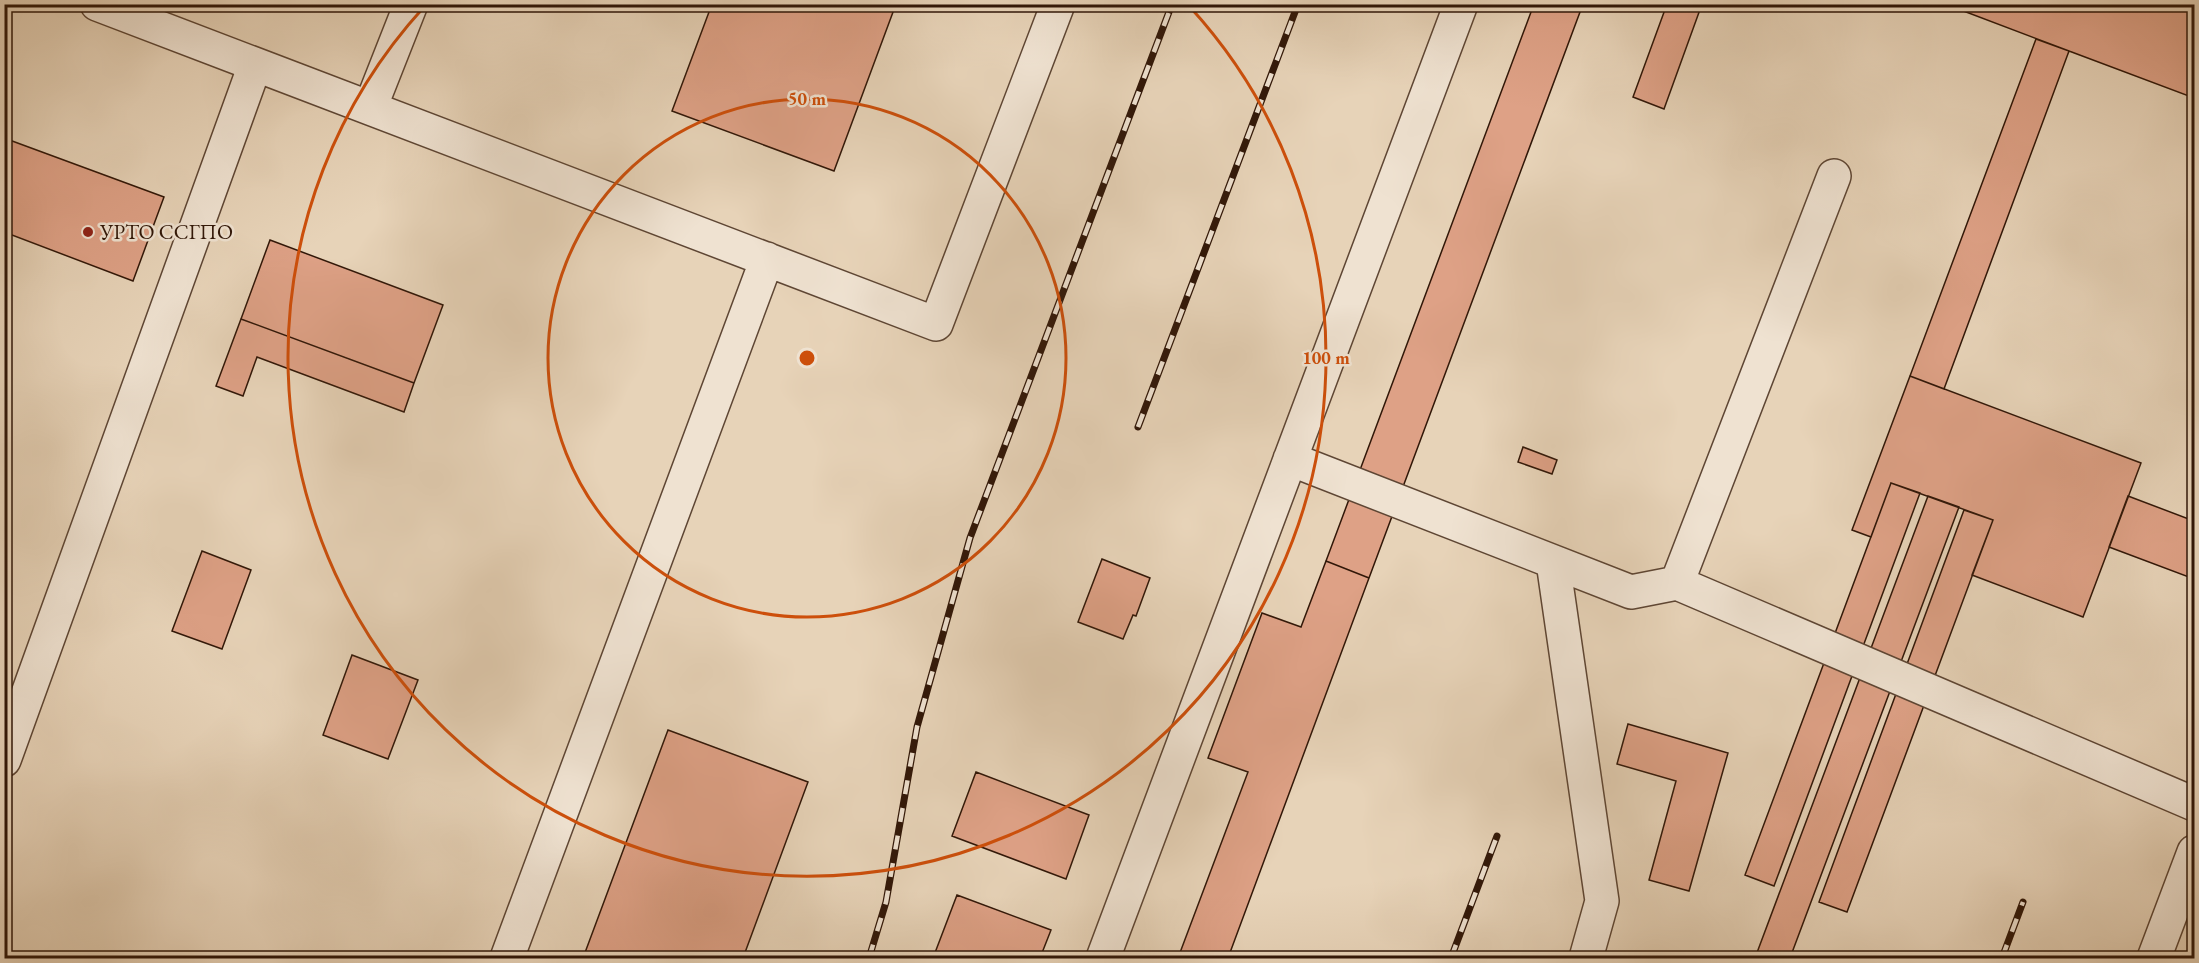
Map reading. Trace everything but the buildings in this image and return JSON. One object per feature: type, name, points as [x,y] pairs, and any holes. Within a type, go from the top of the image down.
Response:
[{"type":"street","points":[[98,4],[936,324],[1058,4]]},
{"type":"street","points":[[370,108],[411,4]]},
{"type":"street","points":[[1103,958],[1461,4]]},
{"type":"street","points":[[4,760],[16,691],[255,65]]},
{"type":"street","points":[[1677,584],[1834,176]]},
{"type":"street","points":[[507,958],[767,259]]},
{"type":"street","points":[[1290,459],[1631,592],[1677,584],[2194,804]]},
{"type":"street","points":[[1553,562],[1602,901],[1586,958]]},
{"type":"street","points":[[2154,958],[2194,852]]},
{"type":"railway","points":[[869,958],[886,902],[917,727],[970,538],[1172,4]]},
{"type":"railway","points":[[1138,427],[1298,4]]},
{"type":"railway","points":[[1451,958],[1497,836]]},
{"type":"railway","points":[[2002,958],[2023,902]]},
{"type":"place","name":"УРТО ССГПО","points":[[88,232]]}]
